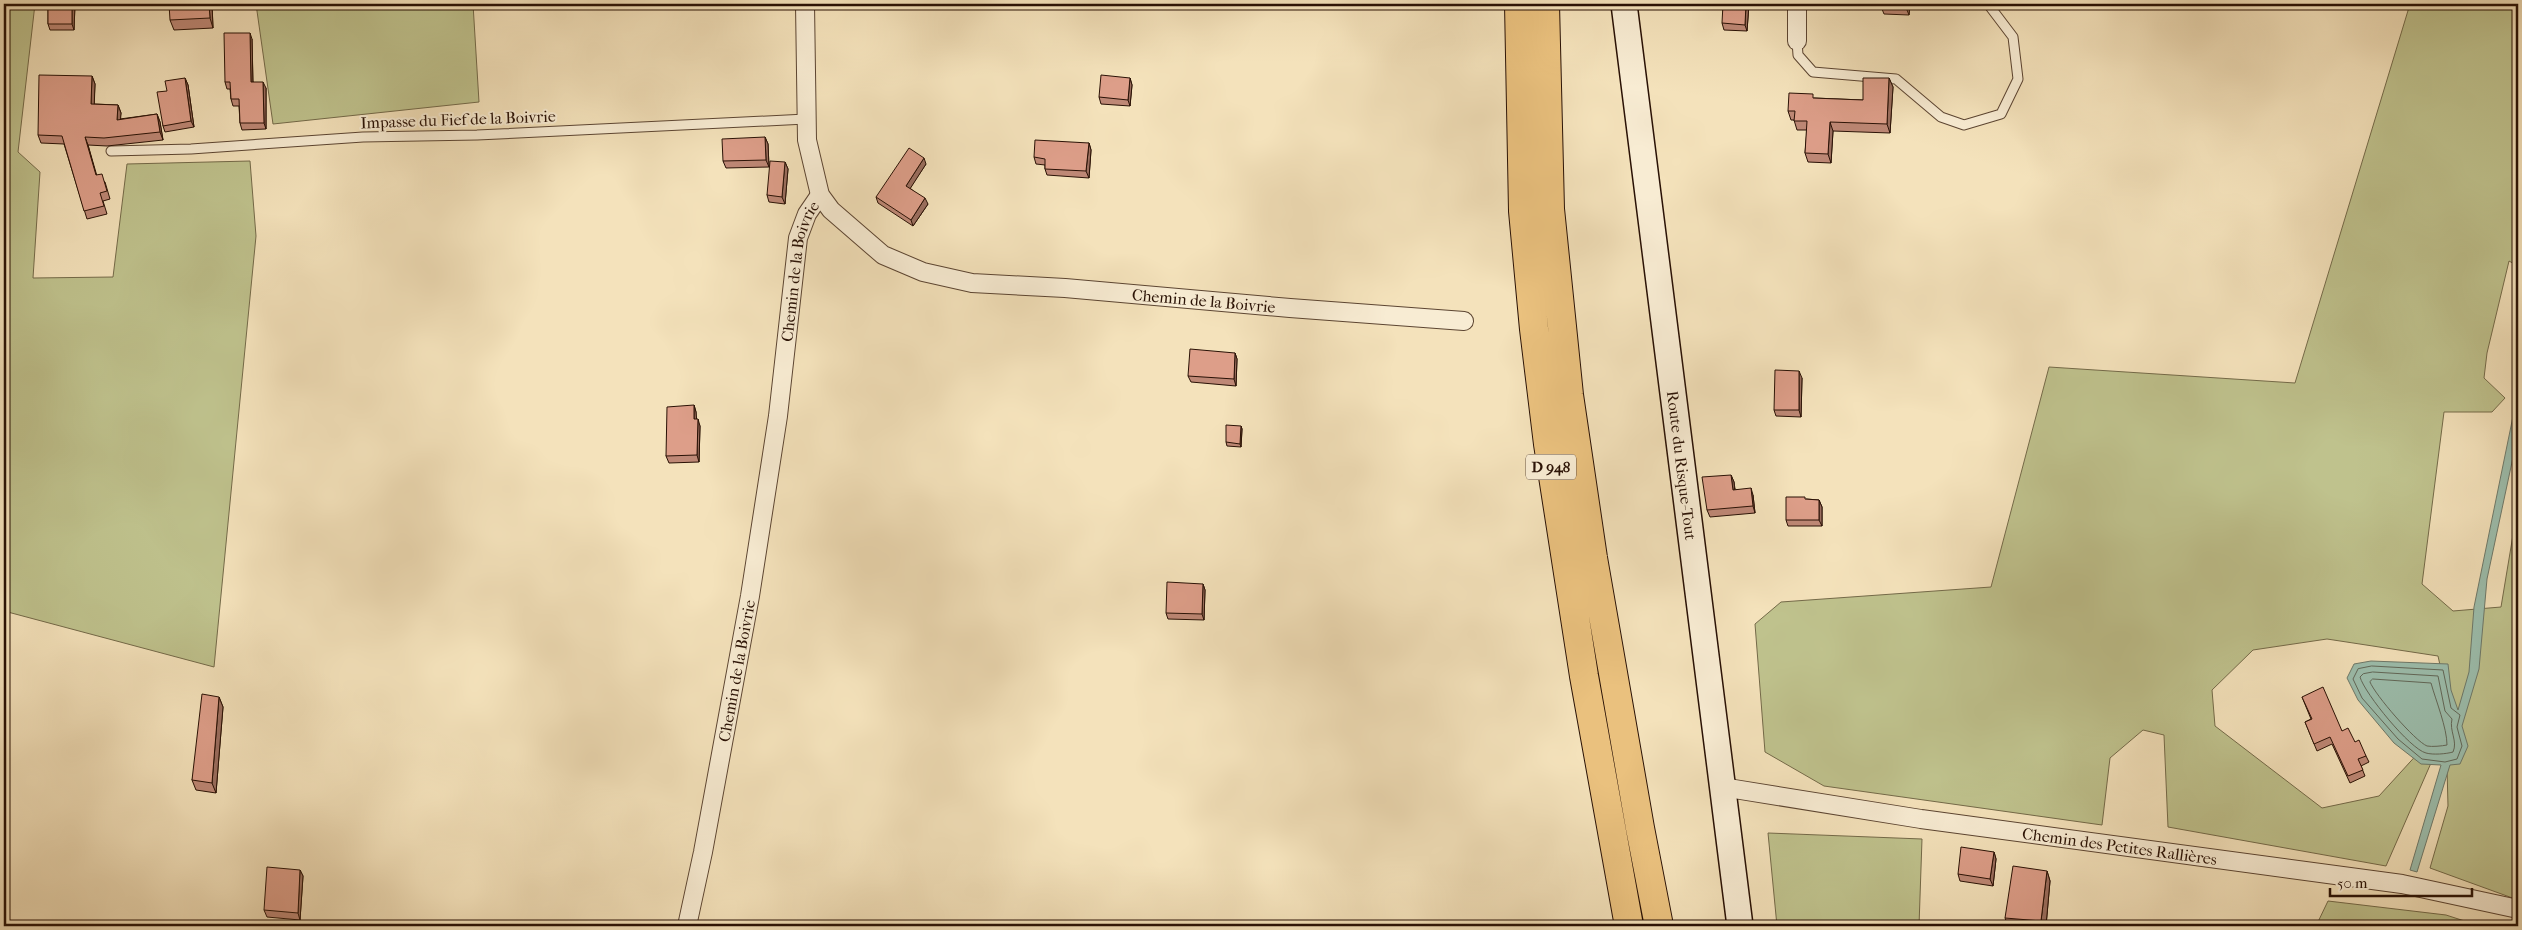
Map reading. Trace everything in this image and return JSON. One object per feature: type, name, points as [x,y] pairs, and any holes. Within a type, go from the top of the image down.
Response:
[{"type":"highway","name":"D 948","points":[[1519,4],[1523,211],[1535,338],[1548,444],[1584,676],[1629,926]]},
{"type":"highway","name":"D 948","points":[[1545,4],[1550,209],[1570,395],[1595,567],[1640,828],[1659,926]]},
{"type":"street","points":[[805,4],[806,119],[812,166],[820,195]]},
{"type":"street","name":"Route du Risque-Tout","points":[[1624,4],[1740,926]]},
{"type":"street","points":[[1797,4],[1797,41]]},
{"type":"street","name":"Chemin de la Boivrie","points":[[687,926],[703,852],[750,596],[778,416],[798,238],[807,214],[820,195],[831,210],[883,255],[923,272],[972,283],[1065,288],[1464,321]]},
{"type":"street","name":"Chemin des Petites Rallières","points":[[1722,787],[1921,819],[2402,884],[2518,908]]},
{"type":"lane","points":[[1797,41],[1798,55],[1813,72],[1896,79],[1941,117],[1964,125],[2001,114],[2018,79],[2013,37],[1988,4]]},
{"type":"lane","name":"Impasse du Fief de la Boivrie","points":[[111,151],[191,149],[363,137],[487,134],[806,119]]},
{"type":"green space","points":[[4,4],[35,4],[18,152],[40,172],[33,278],[113,277],[127,164],[250,161],[256,236],[214,667],[4,611]]},
{"type":"green space","points":[[256,4],[473,4],[479,102],[273,124]]},
{"type":"green space","points":[[2410,4],[2518,4],[2518,266],[2509,261],[2487,353],[2484,378],[2505,398],[2492,412],[2444,412],[2422,584],[2453,611],[2501,607],[2518,505],[2518,900],[2430,868],[2448,806],[2445,688],[2438,656],[2327,639],[2253,650],[2212,690],[2215,726],[2322,808],[2379,796],[2421,750],[2431,763],[2386,866],[2168,827],[2164,735],[2143,730],[2110,758],[2102,825],[1824,786],[1765,752],[1755,624],[1781,602],[1991,587],[2049,367],[2295,383]]},
{"type":"green space","points":[[1768,833],[1922,839],[1919,926],[1777,926]]},
{"type":"green space","points":[[2328,901],[2446,915],[2480,926],[2316,926]]},
{"type":"water","points":[[2518,392],[2518,434],[2487,579],[2479,669],[2462,726],[2468,746],[2460,764],[2450,765],[2417,872],[2410,870],[2441,765],[2421,764],[2394,743],[2358,700],[2347,678],[2354,664],[2371,661],[2448,664],[2451,690],[2458,710],[2469,672],[2474,607]]},
{"type":"building","points":[[48,4],[72,4],[72,24],[48,24]]},
{"type":"building","points":[[169,4],[209,4],[210,18],[170,20]]},
{"type":"building","points":[[1723,4],[1746,4],[1745,25],[1722,23]]},
{"type":"building","points":[[224,33],[250,33],[251,82],[263,82],[264,123],[240,123],[239,99],[231,99],[230,82],[225,82]]},
{"type":"building","points":[[39,75],[92,76],[91,104],[118,105],[117,120],[157,114],[160,132],[104,138],[85,137],[96,175],[102,174],[107,191],[100,193],[104,206],[84,211],[62,136],[38,135]]},
{"type":"building","points":[[1101,75],[1130,78],[1128,100],[1099,97]]},
{"type":"building","points":[[185,78],[191,121],[163,126],[157,92],[167,91],[165,81]]},
{"type":"building","points":[[1863,78],[1889,78],[1887,124],[1830,122],[1828,154],[1805,153],[1807,121],[1794,121],[1795,111],[1788,111],[1789,93],[1813,94],[1813,98],[1863,100]]},
{"type":"building","points":[[765,137],[766,160],[723,161],[722,139]]},
{"type":"building","points":[[1035,140],[1089,143],[1086,171],[1045,169],[1045,159],[1034,157]]},
{"type":"building","points":[[909,148],[924,158],[906,186],[925,198],[911,220],[876,197]]},
{"type":"building","points":[[770,161],[785,162],[782,197],[767,195]]},
{"type":"building","points":[[1190,349],[1235,353],[1234,379],[1188,376]]},
{"type":"building","points":[[1775,370],[1799,371],[1799,410],[1774,410]]},
{"type":"building","points":[[694,405],[694,419],[698,419],[697,455],[666,456],[667,407]]},
{"type":"building","points":[[1226,425],[1241,426],[1240,444],[1226,442]]},
{"type":"building","points":[[1731,475],[1733,490],[1751,488],[1753,506],[1707,510],[1702,477]]},
{"type":"building","points":[[1786,497],[1805,497],[1805,499],[1819,500],[1819,520],[1786,520]]},
{"type":"building","points":[[1167,582],[1203,584],[1202,614],[1166,613]]},
{"type":"building","points":[[2323,687],[2342,731],[2348,728],[2355,742],[2359,740],[2366,756],[2358,759],[2363,770],[2348,776],[2330,737],[2314,744],[2305,722],[2312,719],[2302,697]]},
{"type":"building","points":[[202,694],[219,697],[212,783],[192,780]]},
{"type":"building","points":[[1961,847],[1994,852],[1990,879],[1958,874]]},
{"type":"building","points":[[2013,866],[2047,871],[2041,921],[2005,918]]},
{"type":"building","points":[[267,867],[300,870],[298,913],[264,910]]}]
